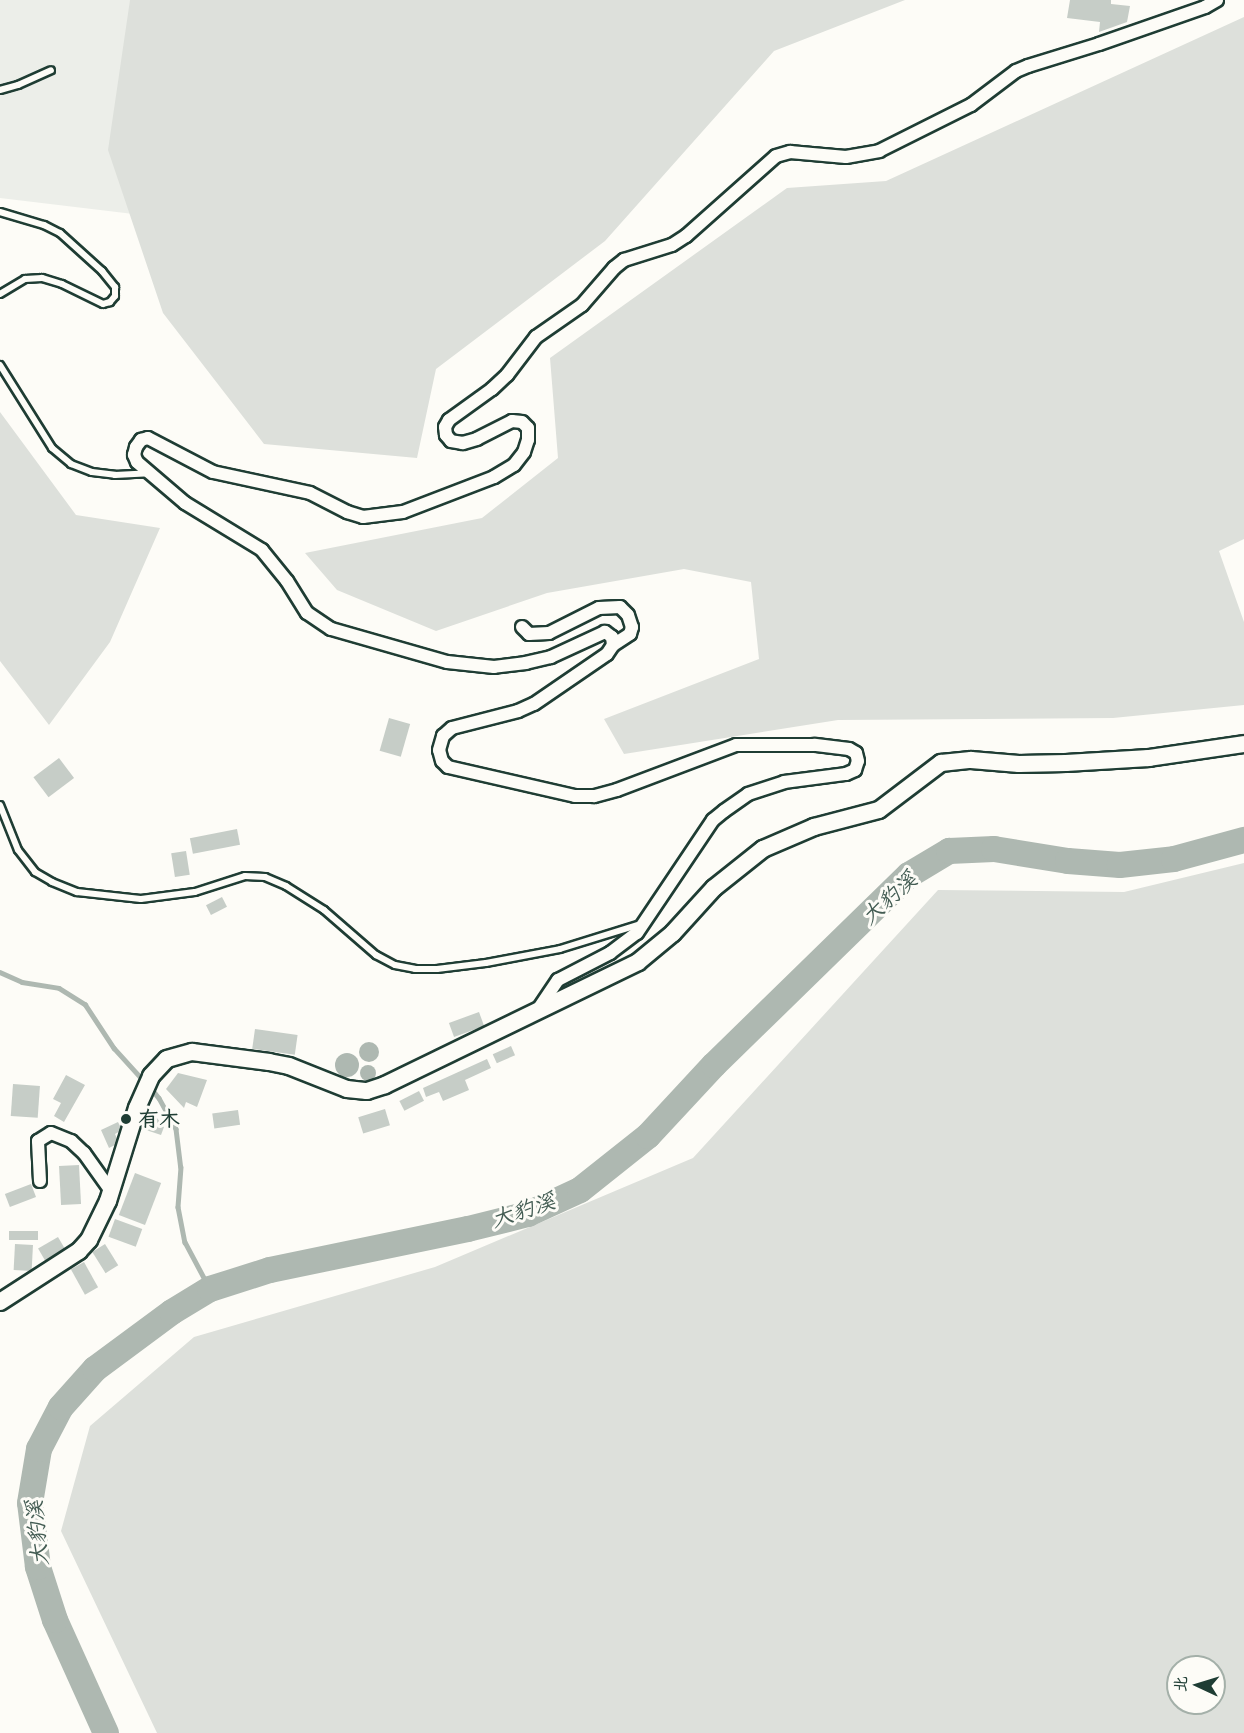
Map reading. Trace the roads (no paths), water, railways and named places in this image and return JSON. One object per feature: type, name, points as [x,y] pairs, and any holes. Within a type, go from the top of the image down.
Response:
[{"type":"street","points":[[613,645],[612,637],[605,632],[550,657],[494,667],[447,662],[331,629],[307,613],[287,581],[262,550],[235,532],[206,519],[149,473],[134,456],[141,440],[148,438],[213,472],[310,493],[363,517],[403,512],[495,477],[514,465],[524,452],[528,440],[528,428],[522,422],[512,422],[477,439],[463,443],[451,441],[446,435],[445,427],[449,420],[492,389],[507,375],[536,337],[582,305],[614,268],[624,260],[672,245],[686,236],[776,156],[790,152],[846,158],[879,151],[971,105],[1016,71],[1205,8],[1217,0]]},
{"type":"street","points":[[522,627],[536,635],[549,633],[599,608],[620,607],[628,615],[632,627],[630,634],[613,645],[607,654],[534,704],[518,711],[452,729],[443,736],[439,750],[441,761],[448,767],[575,796],[594,796],[617,790],[736,745],[849,748],[856,753],[858,761],[855,770],[846,774],[784,782],[748,794],[724,811],[713,820],[645,923],[630,940],[558,980],[539,1008]]},
{"type":"street","points":[[0,1302],[79,1251],[95,1230],[111,1191],[137,1108],[151,1076],[174,1056],[192,1052],[269,1062],[306,1072],[348,1089],[367,1091],[385,1085],[539,1008],[638,962],[656,949],[714,888],[763,849],[814,827],[879,810],[941,763],[971,760],[1019,764],[1066,763],[1149,758],[1244,744]]},
{"type":"street","points":[[40,1181],[38,1141],[51,1133],[71,1141],[84,1153],[111,1191]]},
{"type":"lane","points":[[0,90],[18,86],[51,70]]},
{"type":"lane","points":[[0,212],[44,225],[60,233],[102,271],[115,286],[115,296],[110,302],[103,304],[62,284],[42,278],[25,279],[0,294]]},
{"type":"lane","points":[[0,365],[52,448],[71,464],[92,472],[115,475],[149,473]]},
{"type":"lane","points":[[0,805],[18,850],[35,872],[60,886],[77,892],[110,898],[141,899],[195,892],[245,876],[265,877],[286,886],[324,910],[376,954],[395,965],[415,969],[437,969],[486,963],[560,949],[645,923]]},
{"type":"waterway","name":"大豹溪","points":[[106,1733],[55,1620],[38,1567],[30,1503],[39,1449],[61,1407],[95,1369],[172,1312],[210,1289],[270,1270],[468,1229],[528,1214],[580,1190],[648,1136],[714,1065],[909,875],[949,851],[994,849],[1068,861],[1120,865],[1174,859],[1244,840]]},
{"type":"waterway","points":[[0,972],[22,982],[59,988],[85,1004],[114,1048],[144,1081]]},
{"type":"waterway","points":[[150,1087],[159,1098],[176,1129],[181,1167],[178,1207],[185,1242],[210,1289]]},
{"type":"place","name":"有木","points":[[126,1119]]}]
